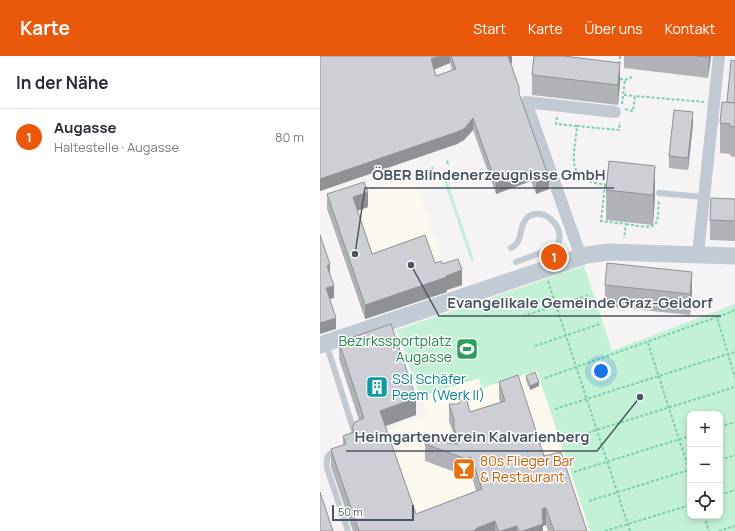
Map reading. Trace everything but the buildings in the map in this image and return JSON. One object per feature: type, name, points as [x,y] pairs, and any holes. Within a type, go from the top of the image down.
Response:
[{"type":"street","points":[[698,254],[719,56]]},
{"type":"street","points":[[581,257],[526,102],[618,114]]},
{"type":"street","points":[[323,344],[581,257],[608,252],[735,256]]},
{"type":"lane","points":[[660,193],[704,197]]},
{"type":"lane","points":[[511,248],[518,244],[525,221],[534,215],[543,215],[548,217],[560,232],[560,239],[556,247],[516,262]]},
{"type":"lane","points":[[323,344],[354,431],[351,436]]},
{"type":"lane","points":[[346,448],[330,453],[326,458],[327,468],[348,531]]},
{"type":"path","points":[[618,71],[620,56]]},
{"type":"path","points":[[617,78],[625,80],[632,77]]},
{"type":"path","points":[[625,80],[622,109],[633,111],[635,96]]},
{"type":"path","points":[[624,95],[715,102]]},
{"type":"path","points":[[558,106],[556,124],[619,130],[618,114]]},
{"type":"path","points":[[577,126],[574,166],[580,177],[592,183],[612,185]]},
{"type":"path","points":[[447,161],[449,166]]},
{"type":"path","points":[[432,167],[434,172]]},
{"type":"path","points":[[605,185],[601,222],[650,227],[654,226],[656,223],[660,193]]},
{"type":"path","points":[[624,242],[626,224]]},
{"type":"path","points":[[546,277],[630,531]]},
{"type":"path","points":[[523,316],[590,294]]},
{"type":"path","points":[[545,378],[735,310]]},
{"type":"path","points":[[717,317],[735,378]]},
{"type":"path","points":[[535,346],[600,324]]},
{"type":"path","points":[[648,342],[687,464]]},
{"type":"path","points":[[555,409],[735,352]]},
{"type":"path","points":[[564,440],[735,387]]},
{"type":"path","points":[[723,426],[735,422]]},
{"type":"path","points":[[574,472],[687,437]]},
{"type":"path","points":[[723,459],[735,455]]},
{"type":"path","points":[[589,501],[687,471]]},
{"type":"path","points":[[723,494],[735,490]]},
{"type":"path","points":[[604,531],[687,505]]},
{"type":"path","points":[[705,519],[709,531]]},
{"type":"path","points":[[719,531],[735,526]]},
{"type":"shaded area","points":[[414,175],[452,291],[364,322],[324,206]]},
{"type":"shaded area","points":[[537,370],[590,531],[420,531],[387,430],[426,416],[420,397],[479,378],[482,388]]},
{"type":"green space","points":[[445,174],[474,260],[471,261],[442,175]]},
{"type":"green space","points":[[584,266],[612,351],[735,304],[735,531],[590,531],[537,371],[482,388],[479,378],[420,397],[397,330]]},
{"type":"place","name":"ÖBER Blindenerzeugnisse GmbH","points":[[355,254]]},
{"type":"place","name":"Augasse","points":[[554,257]]},
{"type":"place","name":"Evangelikale Gemeinde Graz-Geidorf","points":[[411,265]]},
{"type":"place","name":"Bezirkssportplatz Augasse","points":[[467,349]]},
{"type":"place","name":"SSI Schäfer Peem (Werk II)","points":[[377,387]]},
{"type":"place","name":"Heimgartenverein Kalvarienberg","points":[[640,397]]},
{"type":"place","name":"80s Flieger Bar & Restaurant","points":[[464,469]]}]
